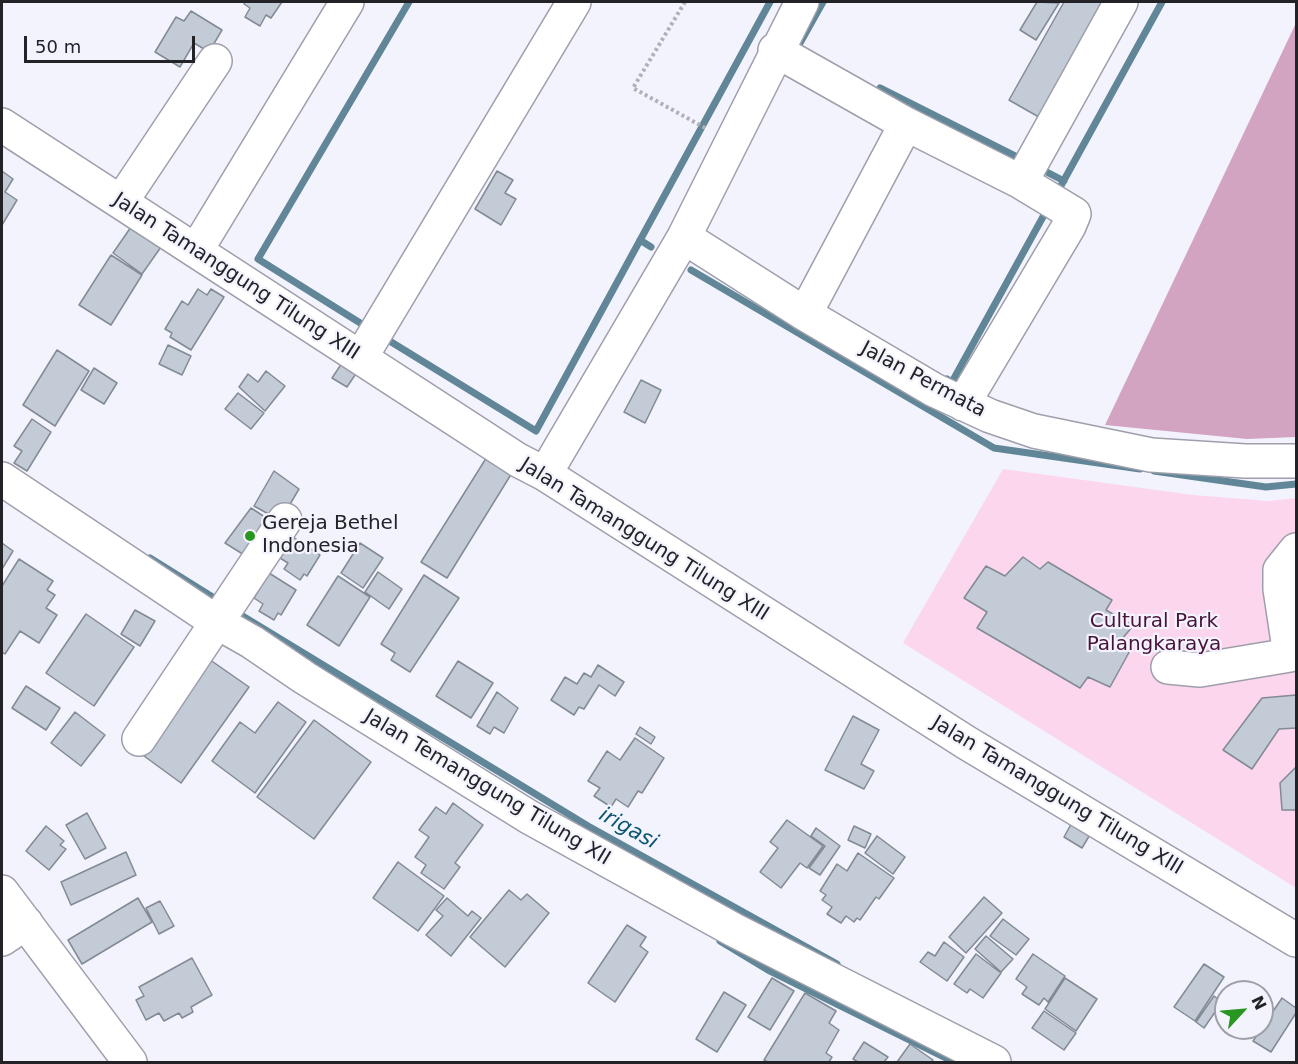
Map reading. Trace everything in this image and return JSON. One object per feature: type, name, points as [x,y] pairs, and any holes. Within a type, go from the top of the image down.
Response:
[{"type":"street","points":[[197,249],[347,2]]},
{"type":"street","points":[[361,357],[574,2]]},
{"type":"street","points":[[545,474],[684,237],[775,50],[802,2]]},
{"type":"street","points":[[1021,182],[1121,2]]},
{"type":"street","points":[[775,50],[906,124],[1021,182],[1069,209],[1074,217],[963,404]]},
{"type":"street","points":[[121,202],[215,61]]},
{"type":"street","points":[[805,314],[906,124]]},
{"type":"street","name":"Jalan Tamanggung Tilung XIII","points":[[2,125],[197,249],[518,460],[545,474],[967,743],[1296,940]]},
{"type":"street","name":"Jalan Permata","points":[[684,237],[805,314],[934,390],[990,416],[1034,431],[1151,455],[1245,461],[1296,461]]},
{"type":"street","name":"Jalan Temanggung Tilung XII","points":[[2,479],[214,621],[252,642],[305,678],[529,817],[734,930],[994,1062]]},
{"type":"street","points":[[138,739],[214,621],[285,520]]},
{"type":"street","points":[[1168,667],[1200,670],[1293,654],[1280,589],[1280,570],[1296,550]]},
{"type":"street","points":[[2,892],[14,931],[130,1062]]},
{"type":"path","points":[[685,2],[633,88],[730,142]]},
{"type":"green space","name":"Cultural Park Palangkaraya","points":[[1003,469],[1193,495],[1269,501],[1296,498],[1296,888],[903,643]]},
{"type":"shaded area","points":[[1296,23],[1296,437],[1247,439],[1105,425]]},
{"type":"building","points":[[245,2],[282,2],[271,18],[266,15],[260,26],[245,17],[250,8],[244,4]]},
{"type":"building","points":[[1037,2],[1059,3],[1036,40],[1020,30]]},
{"type":"building","points":[[1064,2],[1100,2],[1108,6],[1044,120],[1009,100]]},
{"type":"building","points":[[191,11],[222,30],[209,52],[194,43],[180,67],[155,52],[176,17],[184,21]]},
{"type":"building","points":[[2,171],[13,179],[5,192],[17,200],[2,225]]},
{"type":"building","points":[[497,171],[513,180],[505,193],[516,199],[501,225],[475,209]]},
{"type":"building","points":[[131,227],[161,247],[142,274],[113,253]]},
{"type":"building","points":[[111,255],[142,275],[111,325],[79,305]]},
{"type":"building","points":[[198,289],[207,295],[211,289],[224,297],[191,350],[170,337],[172,333],[165,329],[182,301],[188,305]]},
{"type":"building","points":[[168,345],[191,356],[182,375],[159,364]]},
{"type":"building","points":[[57,350],[89,371],[55,426],[23,405]]},
{"type":"building","points":[[344,360],[359,369],[347,387],[332,378]]},
{"type":"building","points":[[94,368],[117,383],[104,404],[81,390]]},
{"type":"building","points":[[266,371],[285,386],[265,411],[239,387],[248,374],[258,382]]},
{"type":"building","points":[[641,380],[661,390],[645,423],[624,412]]},
{"type":"building","points":[[238,393],[264,413],[251,429],[225,409]]},
{"type":"building","points":[[32,419],[51,432],[27,471],[14,463],[22,451],[14,446]]},
{"type":"building","points":[[490,452],[515,468],[447,578],[421,562]]},
{"type":"building","points":[[274,471],[299,489],[286,511],[272,516],[254,506]]},
{"type":"building","name":"Gereja Bethel Indonesia","points":[[251,508],[276,524],[249,558],[225,543]]},
{"type":"building","points":[[293,537],[320,555],[307,576],[304,574],[300,580],[284,569],[288,563],[280,558]]},
{"type":"building","points":[[2,543],[13,551],[2,569]]},
{"type":"building","points":[[360,543],[383,558],[363,588],[341,573]]},
{"type":"building","points":[[1023,557],[1040,569],[1048,562],[1112,600],[1106,610],[1133,626],[1121,640],[1132,647],[1110,687],[1088,677],[1080,688],[977,628],[987,612],[964,598],[986,566],[1005,576]]},
{"type":"building","points":[[19,559],[53,581],[47,590],[55,595],[46,608],[57,615],[39,643],[20,631],[5,654],[2,652],[2,586]]},
{"type":"building","points":[[378,572],[402,589],[389,609],[365,592]]},
{"type":"building","points":[[269,573],[296,590],[281,615],[278,613],[274,620],[259,611],[263,604],[254,598]]},
{"type":"building","points":[[424,575],[459,598],[410,672],[391,660],[395,653],[381,644]]},
{"type":"building","points":[[338,576],[370,597],[339,646],[307,625]]},
{"type":"building","points":[[135,610],[155,621],[140,646],[121,634]]},
{"type":"building","points":[[86,614],[134,647],[94,706],[46,673]]},
{"type":"building","points":[[206,657],[249,687],[181,783],[144,756]]},
{"type":"building","points":[[458,661],[493,683],[471,718],[436,696]]},
{"type":"building","points":[[598,665],[624,682],[615,696],[599,685],[584,709],[579,707],[574,715],[551,700],[565,677],[577,684],[584,673],[591,677]]},
{"type":"building","points":[[26,686],[60,708],[46,730],[12,708]]},
{"type":"building","points":[[497,692],[518,708],[504,733],[494,727],[490,734],[477,726]]},
{"type":"building","points":[[1296,695],[1296,728],[1279,729],[1252,769],[1223,750],[1262,698]]},
{"type":"building","points":[[278,702],[306,722],[255,793],[212,761],[240,722],[255,733]]},
{"type":"building","points":[[75,712],[105,735],[81,766],[51,743]]},
{"type":"building","points":[[853,716],[879,730],[861,764],[874,771],[864,789],[825,770]]},
{"type":"building","points":[[314,720],[371,762],[314,839],[257,797]]},
{"type":"building","points":[[640,727],[655,737],[651,744],[636,734]]},
{"type":"building","points":[[635,738],[664,758],[642,793],[638,791],[628,807],[616,799],[611,807],[594,796],[600,788],[588,781],[607,751],[620,760]]},
{"type":"building","points":[[1296,767],[1296,810],[1282,810],[1280,783]]},
{"type":"building","points":[[453,803],[483,825],[455,863],[460,867],[444,889],[421,873],[426,865],[415,857],[429,837],[419,830],[436,807],[446,814]]},
{"type":"building","points":[[87,813],[106,848],[85,859],[66,825]]},
{"type":"building","points":[[1075,817],[1094,828],[1082,848],[1064,837]]},
{"type":"building","points":[[787,820],[823,846],[807,868],[800,863],[781,888],[760,872],[778,848],[770,842]]},
{"type":"building","points":[[46,826],[64,841],[60,845],[66,849],[49,870],[26,851]]},
{"type":"building","points":[[854,826],[871,834],[865,848],[848,840]]},
{"type":"building","points":[[816,828],[840,846],[820,875],[809,868],[825,846],[811,836]]},
{"type":"building","points":[[877,836],[905,857],[893,874],[865,853]]},
{"type":"building","points":[[126,852],[136,875],[71,905],[61,882]]},
{"type":"building","points":[[858,853],[894,878],[879,899],[876,897],[860,920],[857,918],[854,922],[846,916],[841,923],[827,914],[832,907],[822,900],[826,895],[820,891],[837,864],[847,871]]},
{"type":"building","points":[[398,862],[444,896],[418,931],[373,898]]},
{"type":"building","points":[[509,890],[521,900],[527,894],[549,913],[505,967],[470,937]]},
{"type":"building","points":[[984,897],[1002,913],[966,953],[949,937]]},
{"type":"building","points":[[138,898],[152,922],[82,964],[68,940]]},
{"type":"building","points":[[447,898],[468,916],[472,911],[481,918],[451,956],[426,935],[443,916],[436,910]]},
{"type":"building","points":[[160,901],[174,926],[159,934],[146,908]]},
{"type":"building","points":[[1003,919],[1029,939],[1016,955],[990,936]]},
{"type":"building","points":[[627,925],[646,937],[640,946],[648,952],[615,1002],[588,983]]},
{"type":"building","points":[[986,936],[1013,959],[1001,972],[975,949]]},
{"type":"building","points":[[944,942],[964,957],[947,981],[920,962],[928,952],[935,956]]},
{"type":"building","points":[[976,954],[1001,973],[983,998],[970,989],[967,993],[954,984]]},
{"type":"building","points":[[1033,954],[1065,976],[1048,1002],[1044,998],[1039,1005],[1022,994],[1027,987],[1016,979]]},
{"type":"building","points":[[192,958],[212,995],[191,1007],[193,1012],[182,1018],[179,1013],[164,1021],[159,1013],[146,1020],[136,1000],[144,996],[139,987]]},
{"type":"building","points":[[1204,964],[1224,977],[1222,980],[1214,980],[1214,992],[1195,1021],[1174,1007]]},
{"type":"building","points":[[772,978],[794,991],[770,1030],[748,1017]]},
{"type":"building","points":[[1065,978],[1097,999],[1076,1031],[1045,1009]]},
{"type":"building","points":[[724,992],[746,1005],[717,1052],[696,1039]]},
{"type":"building","points":[[805,993],[836,1011],[829,1023],[839,1030],[826,1053],[832,1057],[829,1062],[768,1062],[764,1060]]},
{"type":"building","points":[[1214,996],[1214,1014],[1204,1028],[1196,1022]]},
{"type":"building","points":[[1282,998],[1296,1008],[1296,1013],[1271,1052],[1253,1041],[1274,1040],[1274,1010]]},
{"type":"building","points":[[1044,1011],[1076,1033],[1064,1050],[1032,1028]]},
{"type":"building","points":[[864,1042],[888,1057],[884,1062],[858,1062],[853,1059]]},
{"type":"building","points":[[910,1044],[933,1060],[931,1062],[897,1062]]},
{"type":"waterway","points":[[365,326],[258,259],[409,2]]},
{"type":"waterway","points":[[388,340],[536,431],[770,2]]},
{"type":"waterway","points":[[800,43],[823,2]]},
{"type":"waterway","points":[[1058,191],[1162,2]]},
{"type":"waterway","points":[[880,88],[1019,158]]},
{"type":"waterway","points":[[1041,169],[1064,181]]},
{"type":"waterway","points":[[947,379],[952,382],[1044,215]]},
{"type":"waterway","points":[[640,240],[651,247]]},
{"type":"waterway","points":[[691,270],[994,448],[1140,469]]},
{"type":"waterway","points":[[1154,471],[1266,487],[1296,484]]},
{"type":"waterway","points":[[150,558],[219,601]]},
{"type":"waterway","name":"irigasi","points":[[236,612],[588,826],[837,964]]},
{"type":"waterway","name":"irigasi","points":[[720,941],[768,970],[954,1062]]},
{"type":"place","name":"Gereja Bethel Indonesia","points":[[250,536]]}]
